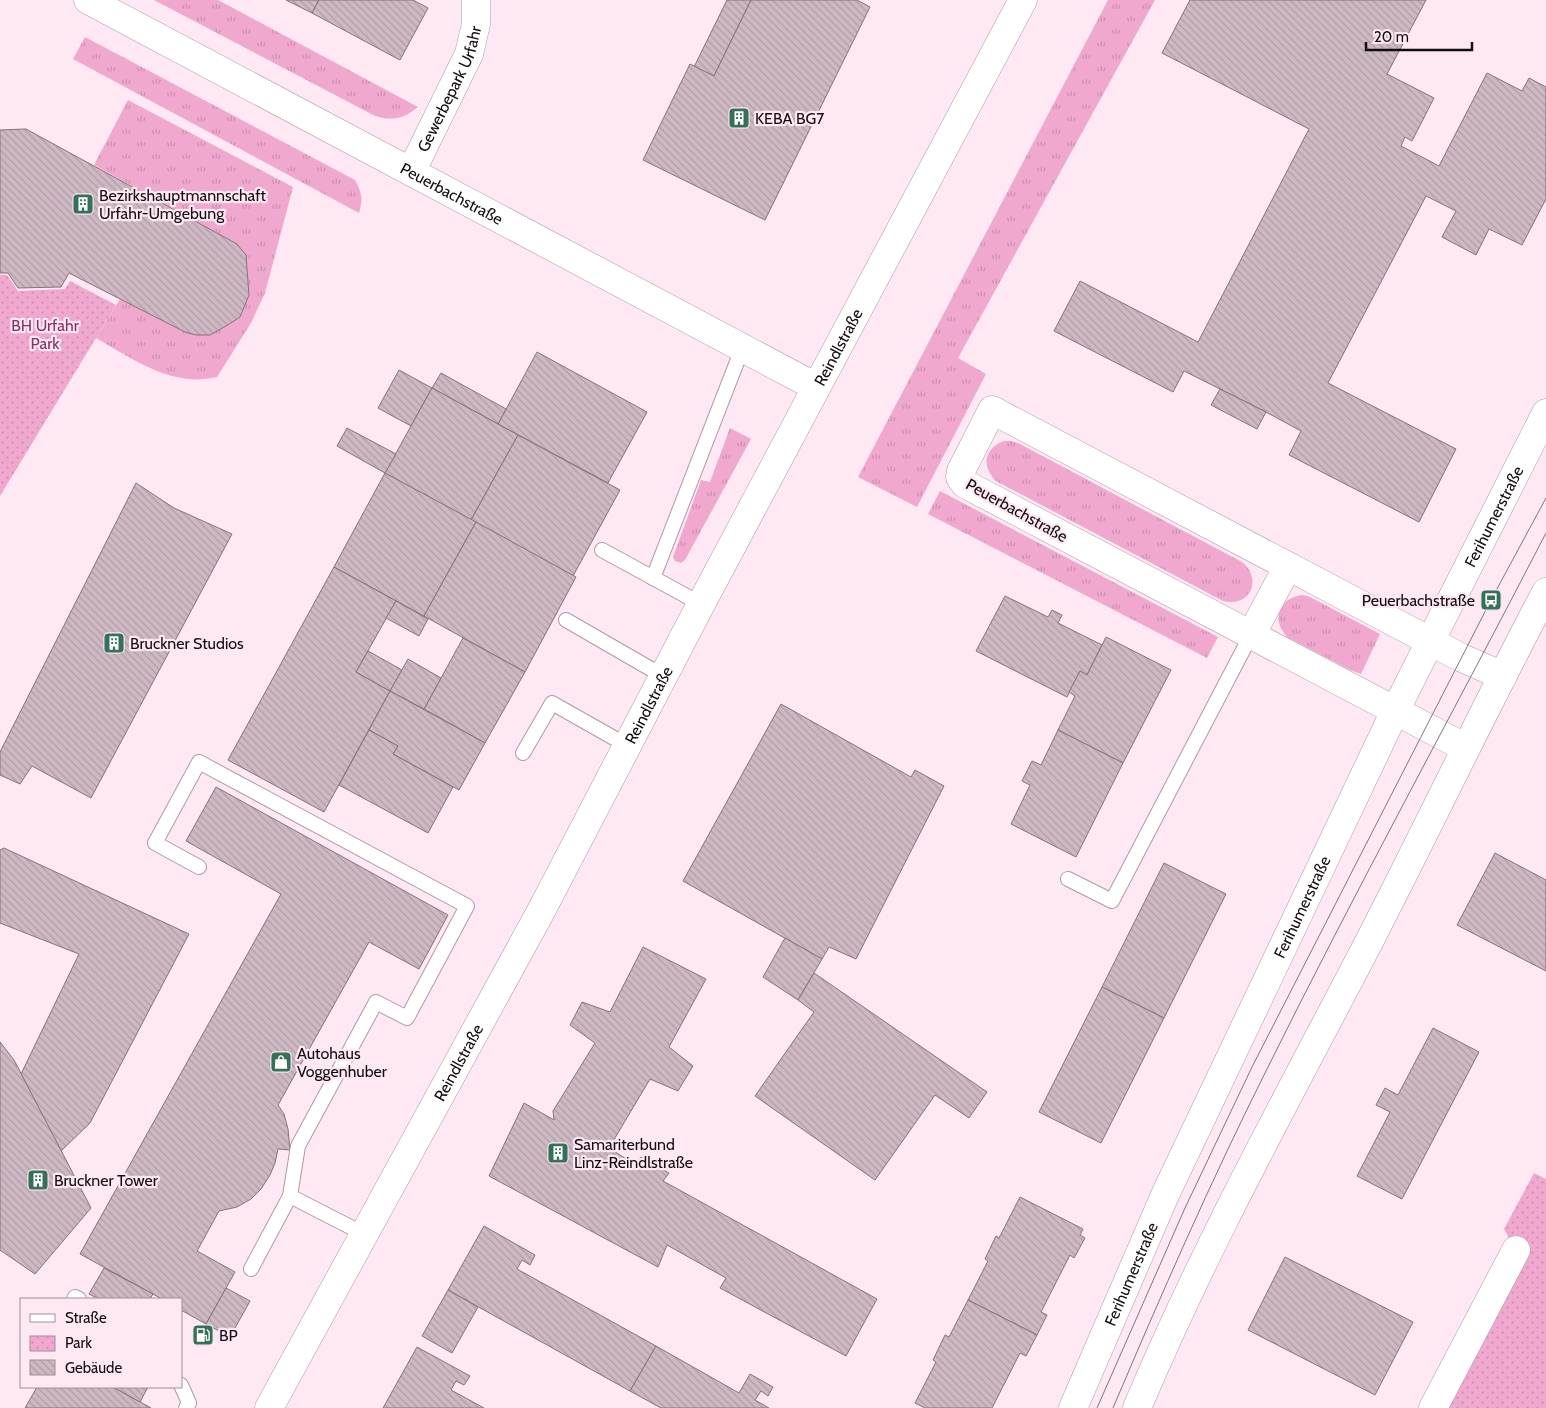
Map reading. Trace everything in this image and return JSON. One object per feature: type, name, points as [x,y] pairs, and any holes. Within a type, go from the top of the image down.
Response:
[{"type":"street","name":"Peuerbachstraße","points":[[88,0],[816,387]]},
{"type":"street","name":"Gewerbepark Urfahr","points":[[411,172],[469,54],[476,24],[476,0]]},
{"type":"street","name":"Reindlstraße","points":[[269,1408],[540,913],[700,604],[1023,0]]},
{"type":"street","name":"Peuerbachstraße","points":[[1466,748],[965,484],[960,477],[961,471],[992,410],[1431,642],[1476,665],[1503,676]]},
{"type":"street","name":"Ferihumerstraße","points":[[1073,1408],[1165,1195],[1395,711],[1546,413]]},
{"type":"street","points":[[1251,635],[1288,566]]},
{"type":"street","points":[[1137,1408],[1162,1346],[1230,1209],[1373,934],[1546,592]]},
{"type":"street","points":[[1433,1408],[1516,1250]]},
{"type":"lane","points":[[654,578],[742,349]]},
{"type":"lane","points":[[602,550],[700,604]]},
{"type":"lane","points":[[566,620],[663,676]]},
{"type":"lane","points":[[1068,879],[1112,901],[1251,635]]},
{"type":"lane","points":[[523,753],[552,702],[628,746]]},
{"type":"lane","points":[[199,867],[155,843],[199,762],[467,906],[407,1018],[376,1002],[298,1146],[290,1196],[251,1269]]},
{"type":"lane","points":[[290,1196],[364,1234]]},
{"type":"lane","points":[[182,1388],[189,1403],[186,1408]]},
{"type":"green space","points":[[154,0],[218,0],[418,107],[398,118],[375,116]]},
{"type":"green space","points":[[1108,0],[1155,0],[958,358],[986,374],[917,507],[858,477]]},
{"type":"green space","points":[[85,37],[355,180],[361,196],[359,213],[73,59]]},
{"type":"green space","points":[[128,100],[293,187],[265,293],[251,323],[217,377],[200,379],[169,375],[139,362],[96,338],[120,299],[185,332],[196,335],[210,335],[240,317],[249,295],[246,255],[237,244],[94,165]]},
{"type":"green space","name":"BH Urfahr Park","points":[[0,275],[7,275],[18,291],[65,289],[70,281],[116,305],[0,496]]},
{"type":"green space","points":[[730,428],[751,439],[685,560],[681,563],[675,561],[673,557],[701,480],[710,482]]},
{"type":"green space","points":[[1004,441],[1018,443],[1242,562],[1252,576],[1250,590],[1240,600],[1232,602],[1223,601],[996,481],[988,469],[987,458],[992,448]]},
{"type":"green space","points":[[940,491],[1218,637],[1207,658],[928,514]]},
{"type":"green space","points":[[1303,595],[1380,634],[1361,674],[1287,637],[1279,623],[1280,610],[1288,600]]},
{"type":"green space","points":[[1534,1173],[1546,1179],[1546,1408],[1443,1408],[1523,1263],[1504,1229]]},
{"type":"building","points":[[286,0],[319,0],[312,13]]},
{"type":"building","points":[[319,0],[413,0],[428,8],[400,60],[312,13]]},
{"type":"building","points":[[727,0],[751,0],[714,76],[694,67]]},
{"type":"building","name":"KEBA BG7","points":[[751,0],[857,0],[870,7],[765,220],[643,160],[690,64],[714,76]]},
{"type":"building","points":[[1190,0],[1426,0],[1387,74],[1434,98],[1412,141],[1405,137],[1401,146],[1439,166],[1487,73],[1522,91],[1529,78],[1546,87],[1546,199],[1522,245],[1489,229],[1476,255],[1442,237],[1456,211],[1426,196],[1328,383],[1456,449],[1419,522],[1289,455],[1301,431],[1266,412],[1184,371],[1173,392],[1054,331],[1080,281],[1198,342],[1309,129],[1162,53]]},
{"type":"building","name":"Bezirkshauptmannschaft Urfahr-Umgebung","points":[[26,129],[237,244],[246,255],[249,295],[240,317],[210,335],[196,335],[185,332],[69,273],[61,287],[18,288],[8,273],[0,273],[0,130]]},
{"type":"building","points":[[537,352],[647,412],[608,483],[498,424]]},
{"type":"building","points":[[399,370],[432,388],[411,426],[378,408]]},
{"type":"building","points":[[441,373],[506,409],[498,424],[432,388]]},
{"type":"building","points":[[432,388],[518,435],[471,520],[385,473]]},
{"type":"building","points":[[1220,389],[1266,412],[1257,429],[1211,405]]},
{"type":"building","points":[[347,428],[396,454],[385,473],[337,446]]},
{"type":"building","points":[[518,435],[620,490],[573,576],[471,520]]},
{"type":"building","points":[[385,473],[476,522],[424,616],[334,567]]},
{"type":"building","name":"Bruckner Studios","points":[[136,483],[174,508],[232,534],[91,798],[32,766],[20,784],[0,775],[0,752]]},
{"type":"building","points":[[476,522],[576,577],[525,672],[424,616]]},
{"type":"building","points":[[334,567],[396,601],[356,672],[390,691],[324,812],[228,760]]},
{"type":"building","points":[[1005,596],[1048,617],[1052,610],[1062,615],[1058,623],[1102,645],[1087,675],[1080,671],[1067,697],[976,651]]},
{"type":"building","points":[[396,601],[428,619],[419,636],[386,618]]},
{"type":"building","points":[[1106,637],[1171,670],[1123,763],[1058,730],[1075,696],[1069,692],[1080,671],[1087,675]]},
{"type":"building","points":[[463,638],[525,672],[485,743],[424,709]]},
{"type":"building","points":[[368,651],[402,670],[390,691],[356,672]]},
{"type":"building","points":[[408,659],[441,678],[424,709],[390,691]]},
{"type":"building","points":[[390,691],[485,743],[459,790],[393,754],[398,746],[369,730]]},
{"type":"building","points":[[781,704],[911,777],[915,770],[944,786],[856,959],[829,947],[822,959],[683,881]]},
{"type":"building","points":[[369,730],[398,746],[393,754],[453,787],[428,833],[339,785]]},
{"type":"building","points":[[1058,730],[1123,763],[1076,857],[1011,824],[1030,785],[1022,781],[1032,761],[1041,765]]},
{"type":"building","points":[[216,787],[448,915],[419,969],[369,942],[278,1105],[284,1114],[288,1129],[290,1150],[278,1149],[270,1175],[261,1189],[251,1199],[237,1207],[219,1211],[197,1251],[235,1272],[206,1324],[182,1311],[182,1298],[160,1298],[80,1254],[281,894],[186,841]]},
{"type":"building","points":[[4,848],[189,934],[90,1123],[61,1151],[21,1074],[79,954],[0,923],[0,850]]},
{"type":"building","points":[[1495,853],[1546,880],[1546,971],[1457,925]]},
{"type":"building","points":[[1164,863],[1226,894],[1164,1018],[1102,987]]},
{"type":"building","points":[[785,938],[822,959],[798,1000],[763,977]]},
{"type":"building","name":"Samariterbund Linz-Reindlstraße","points":[[643,947],[706,979],[669,1047],[693,1066],[678,1091],[650,1079],[612,1143],[607,1140],[604,1145],[636,1165],[641,1157],[669,1173],[663,1181],[877,1299],[846,1356],[720,1288],[726,1278],[667,1245],[658,1267],[489,1176],[524,1103],[554,1120],[553,1111],[595,1043],[570,1025],[582,1002],[610,1012]]},
{"type":"building","points":[[814,973],[987,1092],[969,1118],[935,1095],[875,1180],[755,1096],[814,1012],[798,1000]]},
{"type":"building","points":[[1102,987],[1164,1018],[1101,1143],[1039,1112]]},
{"type":"building","points":[[1433,1028],[1479,1052],[1402,1199],[1357,1176],[1390,1112],[1376,1105],[1385,1088],[1398,1095]]},
{"type":"building","name":"Bruckner Tower","points":[[0,1042],[14,1060],[91,1208],[35,1274],[0,1250]]},
{"type":"building","points":[[1020,1197],[1083,1229],[1080,1235],[1085,1238],[1074,1258],[1070,1255],[1041,1312],[1047,1315],[1037,1335],[968,1300],[988,1261],[985,1259],[996,1236],[999,1238]]},
{"type":"building","points":[[484,1226],[535,1255],[530,1265],[522,1260],[517,1269],[656,1346],[630,1391],[448,1290]]},
{"type":"building","points":[[1285,1257],[1413,1322],[1375,1395],[1248,1330]]},
{"type":"building","points":[[104,1268],[153,1294],[151,1298],[97,1298],[89,1294]]},
{"type":"building","points":[[226,1288],[250,1301],[230,1337],[206,1324]]},
{"type":"building","points":[[448,1290],[478,1307],[452,1353],[422,1336]]},
{"type":"building","points":[[968,1300],[1037,1335],[1026,1356],[1020,1353],[992,1408],[925,1408],[915,1403],[936,1362],[933,1360],[945,1335],[949,1337]]},
{"type":"building","points":[[656,1346],[739,1393],[750,1374],[773,1387],[768,1396],[761,1391],[755,1400],[769,1408],[661,1408],[630,1391]]},
{"type":"building","points":[[417,1347],[470,1376],[464,1385],[456,1381],[451,1390],[484,1408],[383,1408]]},
{"type":"building","points":[[36,1388],[115,1388],[151,1408],[25,1408]]},
{"type":"building","points":[[115,1388],[147,1388],[140,1402]]},
{"type":"tram line","points":[[1097,1408],[1185,1208],[1252,1067],[1491,600],[1546,498]]},
{"type":"tram line","points":[[1113,1408],[1186,1239],[1265,1073],[1546,533]]},
{"type":"place","name":"KEBA BG7","points":[[739,118]]},
{"type":"place","name":"Bezirkshauptmannschaft Urfahr-Umgebung","points":[[83,204]]},
{"type":"place","name":"Peuerbachstraße","points":[[1491,600]]},
{"type":"place","name":"Bruckner Studios","points":[[114,643]]},
{"type":"place","name":"Autohaus Voggenhuber","points":[[281,1062]]},
{"type":"place","name":"Samariterbund Linz-Reindlstraße","points":[[558,1153]]},
{"type":"place","name":"Bruckner Tower","points":[[38,1180]]},
{"type":"place","name":"BP","points":[[203,1335]]}]
